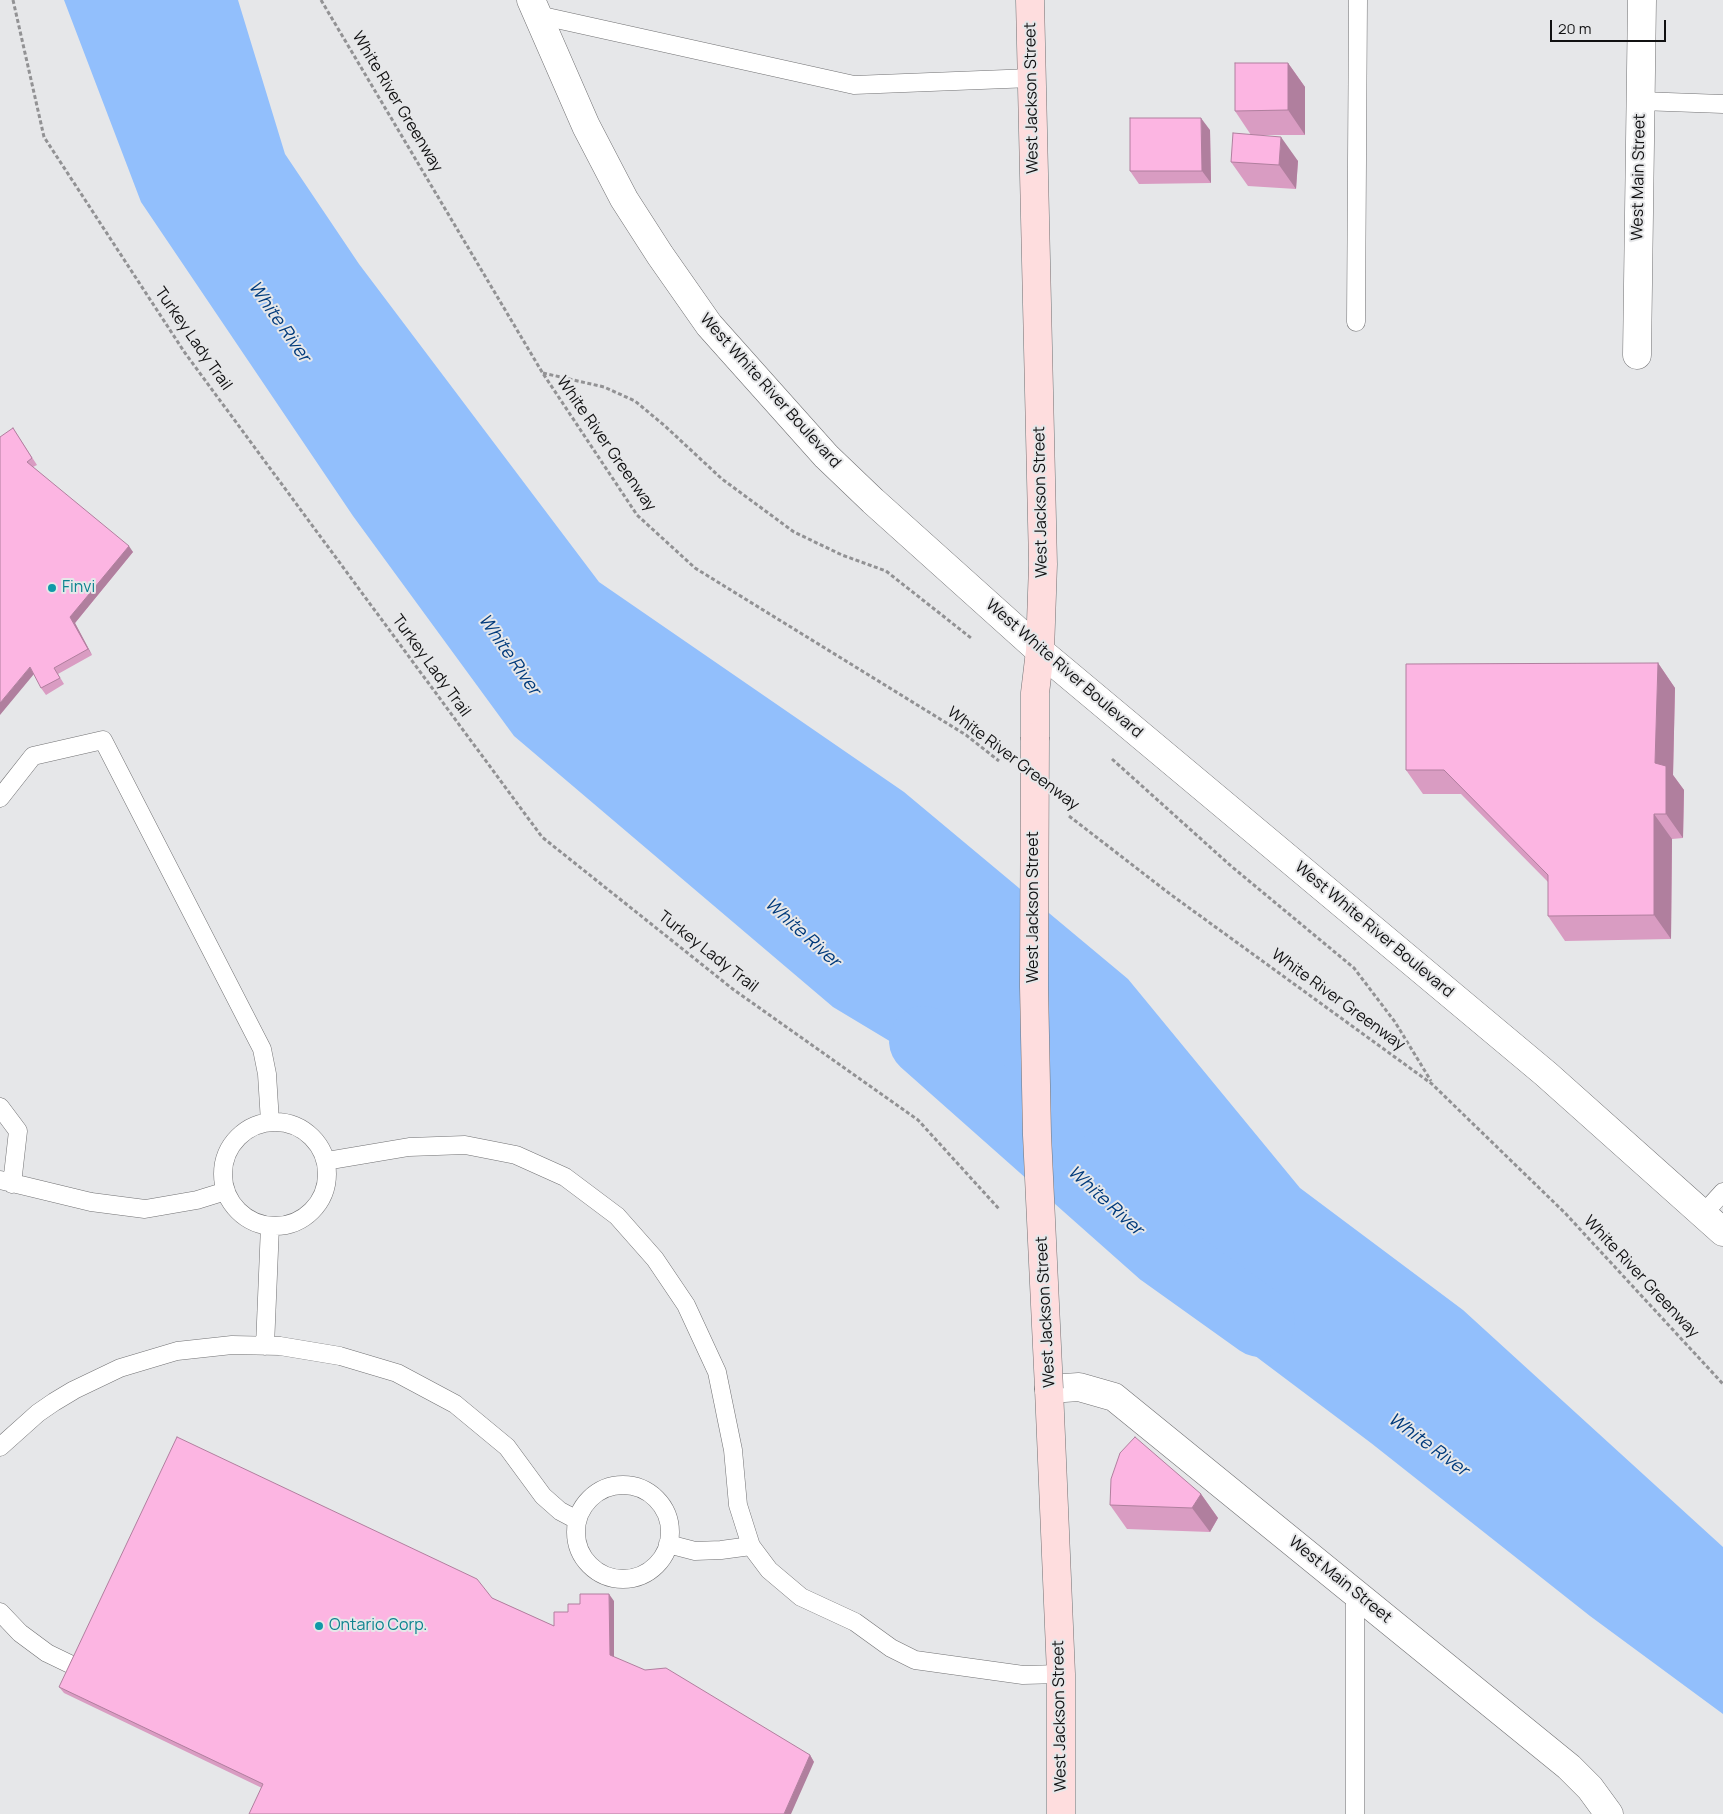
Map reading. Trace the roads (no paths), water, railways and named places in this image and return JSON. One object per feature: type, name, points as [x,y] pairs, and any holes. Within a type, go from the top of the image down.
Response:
[{"type":"main road","name":"West Jackson Street","points":[[1030,0],[1043,554],[1040,652],[1035,693],[1034,986],[1037,1134],[1050,1389],[1061,1674],[1061,1814]]},
{"type":"street","name":"West Main Street","points":[[1637,355],[1642,0]]},
{"type":"street","name":"West White River Boulevard","points":[[535,8],[586,126],[624,199],[660,255],[708,325],[826,456],[1040,652],[1546,1074],[1713,1223]]},
{"type":"street","name":"West Main Street","points":[[1050,1389],[1079,1387],[1114,1397],[1569,1767],[1590,1788],[1609,1814]]},
{"type":"lane","points":[[1356,322],[1358,0]]},
{"type":"lane","points":[[535,8],[854,85],[1032,78]]},
{"type":"lane","points":[[1640,101],[1723,104]]},
{"type":"lane","points":[[0,798],[33,756],[103,740],[262,1050],[267,1074],[270,1122]]},
{"type":"lane","points":[[0,1107],[18,1131],[6,1182],[91,1202],[145,1209],[197,1200],[226,1191]]},
{"type":"lane","points":[[270,1122],[288,1122],[303,1129],[316,1140],[326,1161],[328,1170],[326,1186],[320,1202],[309,1214],[295,1223],[270,1226],[248,1219],[235,1208],[226,1191],[223,1178],[224,1161],[231,1146],[241,1134],[256,1125],[270,1122]]},
{"type":"lane","points":[[326,1161],[409,1148],[465,1145],[516,1154],[565,1177],[617,1216],[655,1259],[686,1305],[717,1372],[733,1450],[738,1505],[750,1546],[769,1570],[801,1597],[855,1622],[890,1648],[915,1660],[1023,1675],[1061,1674]]},
{"type":"lane","points":[[1713,1223],[1723,1192]]},
{"type":"lane","points":[[265,1346],[270,1226]]},
{"type":"lane","points":[[0,1447],[46,1408],[74,1390],[120,1368],[177,1351],[232,1345],[280,1346],[340,1356],[397,1373],[455,1404],[507,1447],[543,1496],[560,1511],[577,1520]]},
{"type":"lane","points":[[611,1486],[633,1486],[642,1489],[656,1498],[665,1512],[670,1528],[668,1544],[661,1559],[650,1570],[635,1578],[619,1579],[602,1575],[589,1565],[580,1552],[576,1536],[577,1520],[584,1504],[596,1494],[611,1486]]},
{"type":"lane","points":[[668,1544],[695,1551],[750,1546]]},
{"type":"lane","points":[[1355,1592],[1355,1814]]},
{"type":"lane","points":[[0,1612],[20,1633],[33,1643],[47,1653],[76,1668]]},
{"type":"water","points":[[64,0],[238,0],[285,154],[359,264],[599,582],[904,792],[1128,979],[1300,1188],[1463,1310],[1723,1547],[1723,1714],[1590,1616],[1371,1443],[1234,1340],[1119,1179],[833,1007],[514,736],[353,516],[141,202]]},
{"type":"waterway","name":"White River","points":[[924,1041],[1162,1252],[1260,1322]]},
{"type":"place","name":"Finvi","points":[[52,588]]},
{"type":"place","name":"Ontario Corp.","points":[[319,1626]]}]
